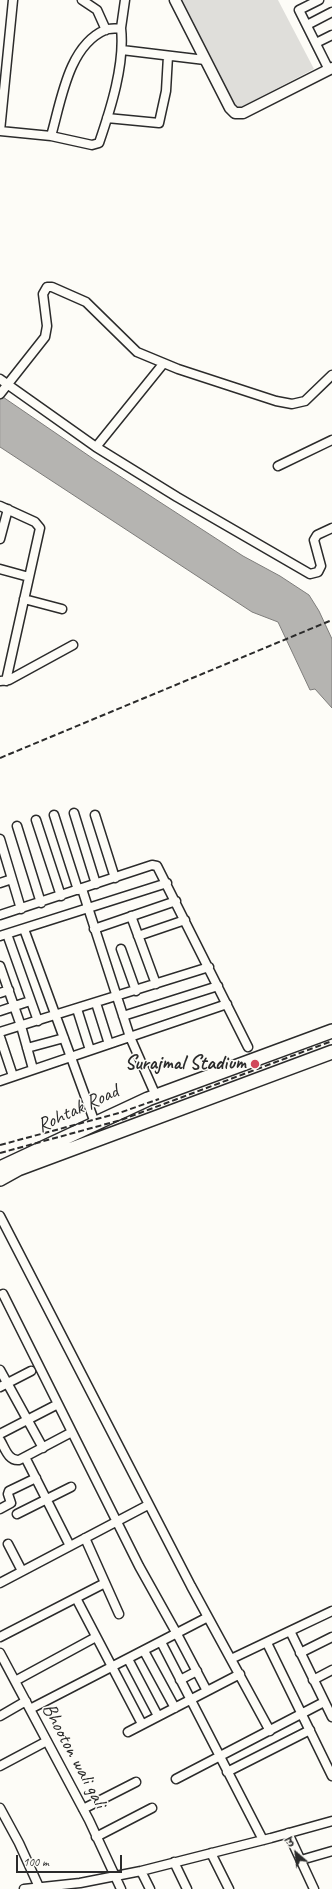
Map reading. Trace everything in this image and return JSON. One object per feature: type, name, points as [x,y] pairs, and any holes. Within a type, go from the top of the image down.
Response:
[{"type":"highway","name":"Rohtak Road","points":[[1,1168],[95,1123],[156,1096],[332,1031]]},
{"type":"highway","name":"Rohtak Road","points":[[18,1169],[332,1052]]},
{"type":"highway","points":[[1,1168],[18,1169]]},
{"type":"street","points":[[13,0],[0,131],[51,136],[97,144],[99,143],[107,118],[122,50],[120,28],[125,0]]},
{"type":"street","points":[[82,0],[97,10],[106,30]]},
{"type":"street","points":[[175,0],[230,108],[235,113],[243,113],[331,69],[299,10],[313,1]]},
{"type":"street","points":[[307,25],[332,12]]},
{"type":"street","points":[[51,136],[71,68],[77,56],[88,43],[106,30],[120,28]]},
{"type":"street","points":[[316,43],[332,35]]},
{"type":"street","points":[[122,50],[206,60]]},
{"type":"street","points":[[107,118],[159,123],[166,91],[168,56]]},
{"type":"street","points":[[0,394],[45,337],[47,326],[42,294],[47,287],[52,287],[86,302],[135,351],[163,364],[276,401],[292,404],[305,401],[332,375]]},
{"type":"street","points":[[96,447],[163,364]]},
{"type":"street","points":[[0,379],[96,447],[177,497],[310,574],[318,572],[321,566],[314,540],[317,536],[332,528]]},
{"type":"street","points":[[278,466],[332,440]]},
{"type":"street","points":[[0,539],[4,508],[35,522],[40,528],[3,681]]},
{"type":"street","points":[[0,569],[29,577]]},
{"type":"street","points":[[24,599],[62,609]]},
{"type":"street","points":[[3,681],[73,645]]},
{"type":"street","points":[[74,813],[96,884]]},
{"type":"street","points":[[54,815],[130,1037],[156,1096]]},
{"type":"street","points":[[96,815],[115,878]]},
{"type":"street","points":[[36,820],[61,896]]},
{"type":"street","points":[[17,826],[41,903]]},
{"type":"street","points":[[0,839],[21,909]]},
{"type":"street","points":[[0,915],[155,865],[159,868],[167,883],[248,1047]]},
{"type":"street","points":[[0,883],[12,879]]},
{"type":"street","points":[[38,1021],[4,935],[167,883]]},
{"type":"street","points":[[94,929],[176,901]]},
{"type":"street","points":[[131,916],[156,984]]},
{"type":"street","points":[[138,936],[185,920]]},
{"type":"street","points":[[24,929],[57,1015],[70,1057],[95,1123]]},
{"type":"street","points":[[121,949],[136,991]]},
{"type":"street","points":[[0,1032],[136,991],[209,967]]},
{"type":"street","points":[[1,970],[21,1026],[33,1069]]},
{"type":"street","points":[[123,1016],[218,986]]},
{"type":"street","points":[[0,993],[8,990]]},
{"type":"street","points":[[0,1011],[30,1001]]},
{"type":"street","points":[[96,1003],[109,1044]]},
{"type":"street","points":[[0,1081],[227,1004]]},
{"type":"street","points":[[77,1009],[90,1050]]},
{"type":"street","points":[[0,1037],[14,1076]]},
{"type":"street","points":[[27,1048],[64,1038]]},
{"type":"street","name":"Rohtak Road","points":[[0,1183],[18,1169]]},
{"type":"street","points":[[0,1216],[148,1505],[270,1731]]},
{"type":"street","points":[[3,1294],[140,1566],[207,1691]]},
{"type":"street","points":[[0,1370],[4,1385],[28,1420],[43,1448]]},
{"type":"street","points":[[4,1385],[30,1371]]},
{"type":"street","points":[[0,1434],[58,1404]]},
{"type":"street","points":[[0,1440],[12,1459],[19,1460],[72,1432]]},
{"type":"street","points":[[25,1457],[70,1546]]},
{"type":"street","points":[[0,1509],[10,1503],[8,1494],[9,1491],[36,1478]]},
{"type":"street","points":[[17,1514],[71,1487]]},
{"type":"street","points":[[0,1583],[148,1505]]},
{"type":"street","points":[[85,1538],[119,1614]]},
{"type":"street","points":[[8,1544],[22,1572]]},
{"type":"street","points":[[0,1637],[105,1583]]},
{"type":"street","points":[[76,1598],[142,1724]]},
{"type":"street","points":[[231,1659],[332,1611]]},
{"type":"street","points":[[30,1709],[208,1617]]},
{"type":"street","points":[[290,1632],[332,1717]]},
{"type":"street","points":[[15,1681],[96,1637]]},
{"type":"street","points":[[300,1653],[332,1637]]},
{"type":"street","points":[[160,1642],[218,1757],[263,1840]]},
{"type":"street","points":[[267,1643],[332,1776]]},
{"type":"street","points":[[144,1651],[175,1708]]},
{"type":"street","name":"Bhooton wali gali","points":[[0,1653],[82,1809],[121,1889]]},
{"type":"street","points":[[128,1659],[158,1716]]},
{"type":"street","points":[[313,1680],[332,1670]]},
{"type":"street","points":[[180,1680],[197,1672]]},
{"type":"street","points":[[128,1732],[240,1674]]},
{"type":"street","points":[[0,1716],[26,1701]]},
{"type":"street","points":[[176,1779],[324,1702]]},
{"type":"street","points":[[227,1772],[310,1730]]},
{"type":"street","points":[[0,1766],[47,1741]]},
{"type":"street","points":[[82,1809],[136,1782]]},
{"type":"street","points":[[0,1808],[19,1843],[39,1887]]},
{"type":"street","points":[[96,1837],[152,1808]]},
{"type":"street","points":[[24,1889],[80,1883],[114,1876],[263,1840],[332,1821]]},
{"type":"street","points":[[288,1833],[314,1889]]},
{"type":"street","points":[[301,1860],[332,1851]]},
{"type":"street","points":[[211,1853],[229,1889]]},
{"type":"street","points":[[174,1862],[187,1889]]},
{"type":"street","points":[[141,1870],[150,1889]]},
{"type":"shaded area","points":[[181,0],[278,0],[314,69],[237,109]]},
{"type":"shaded area","points":[[0,395],[95,460],[243,556],[280,576],[309,595],[319,611],[332,639],[332,708],[315,689],[310,690],[278,622],[252,612],[0,447]]},
{"type":"railway","points":[[0,758],[332,620]]},
{"type":"railway","points":[[0,1153],[121,1120],[332,1041]]},
{"type":"railway","points":[[0,1145],[119,1113],[159,1099]]},
{"type":"place","name":"Surajmal Stadium","points":[[255,1064]]}]
